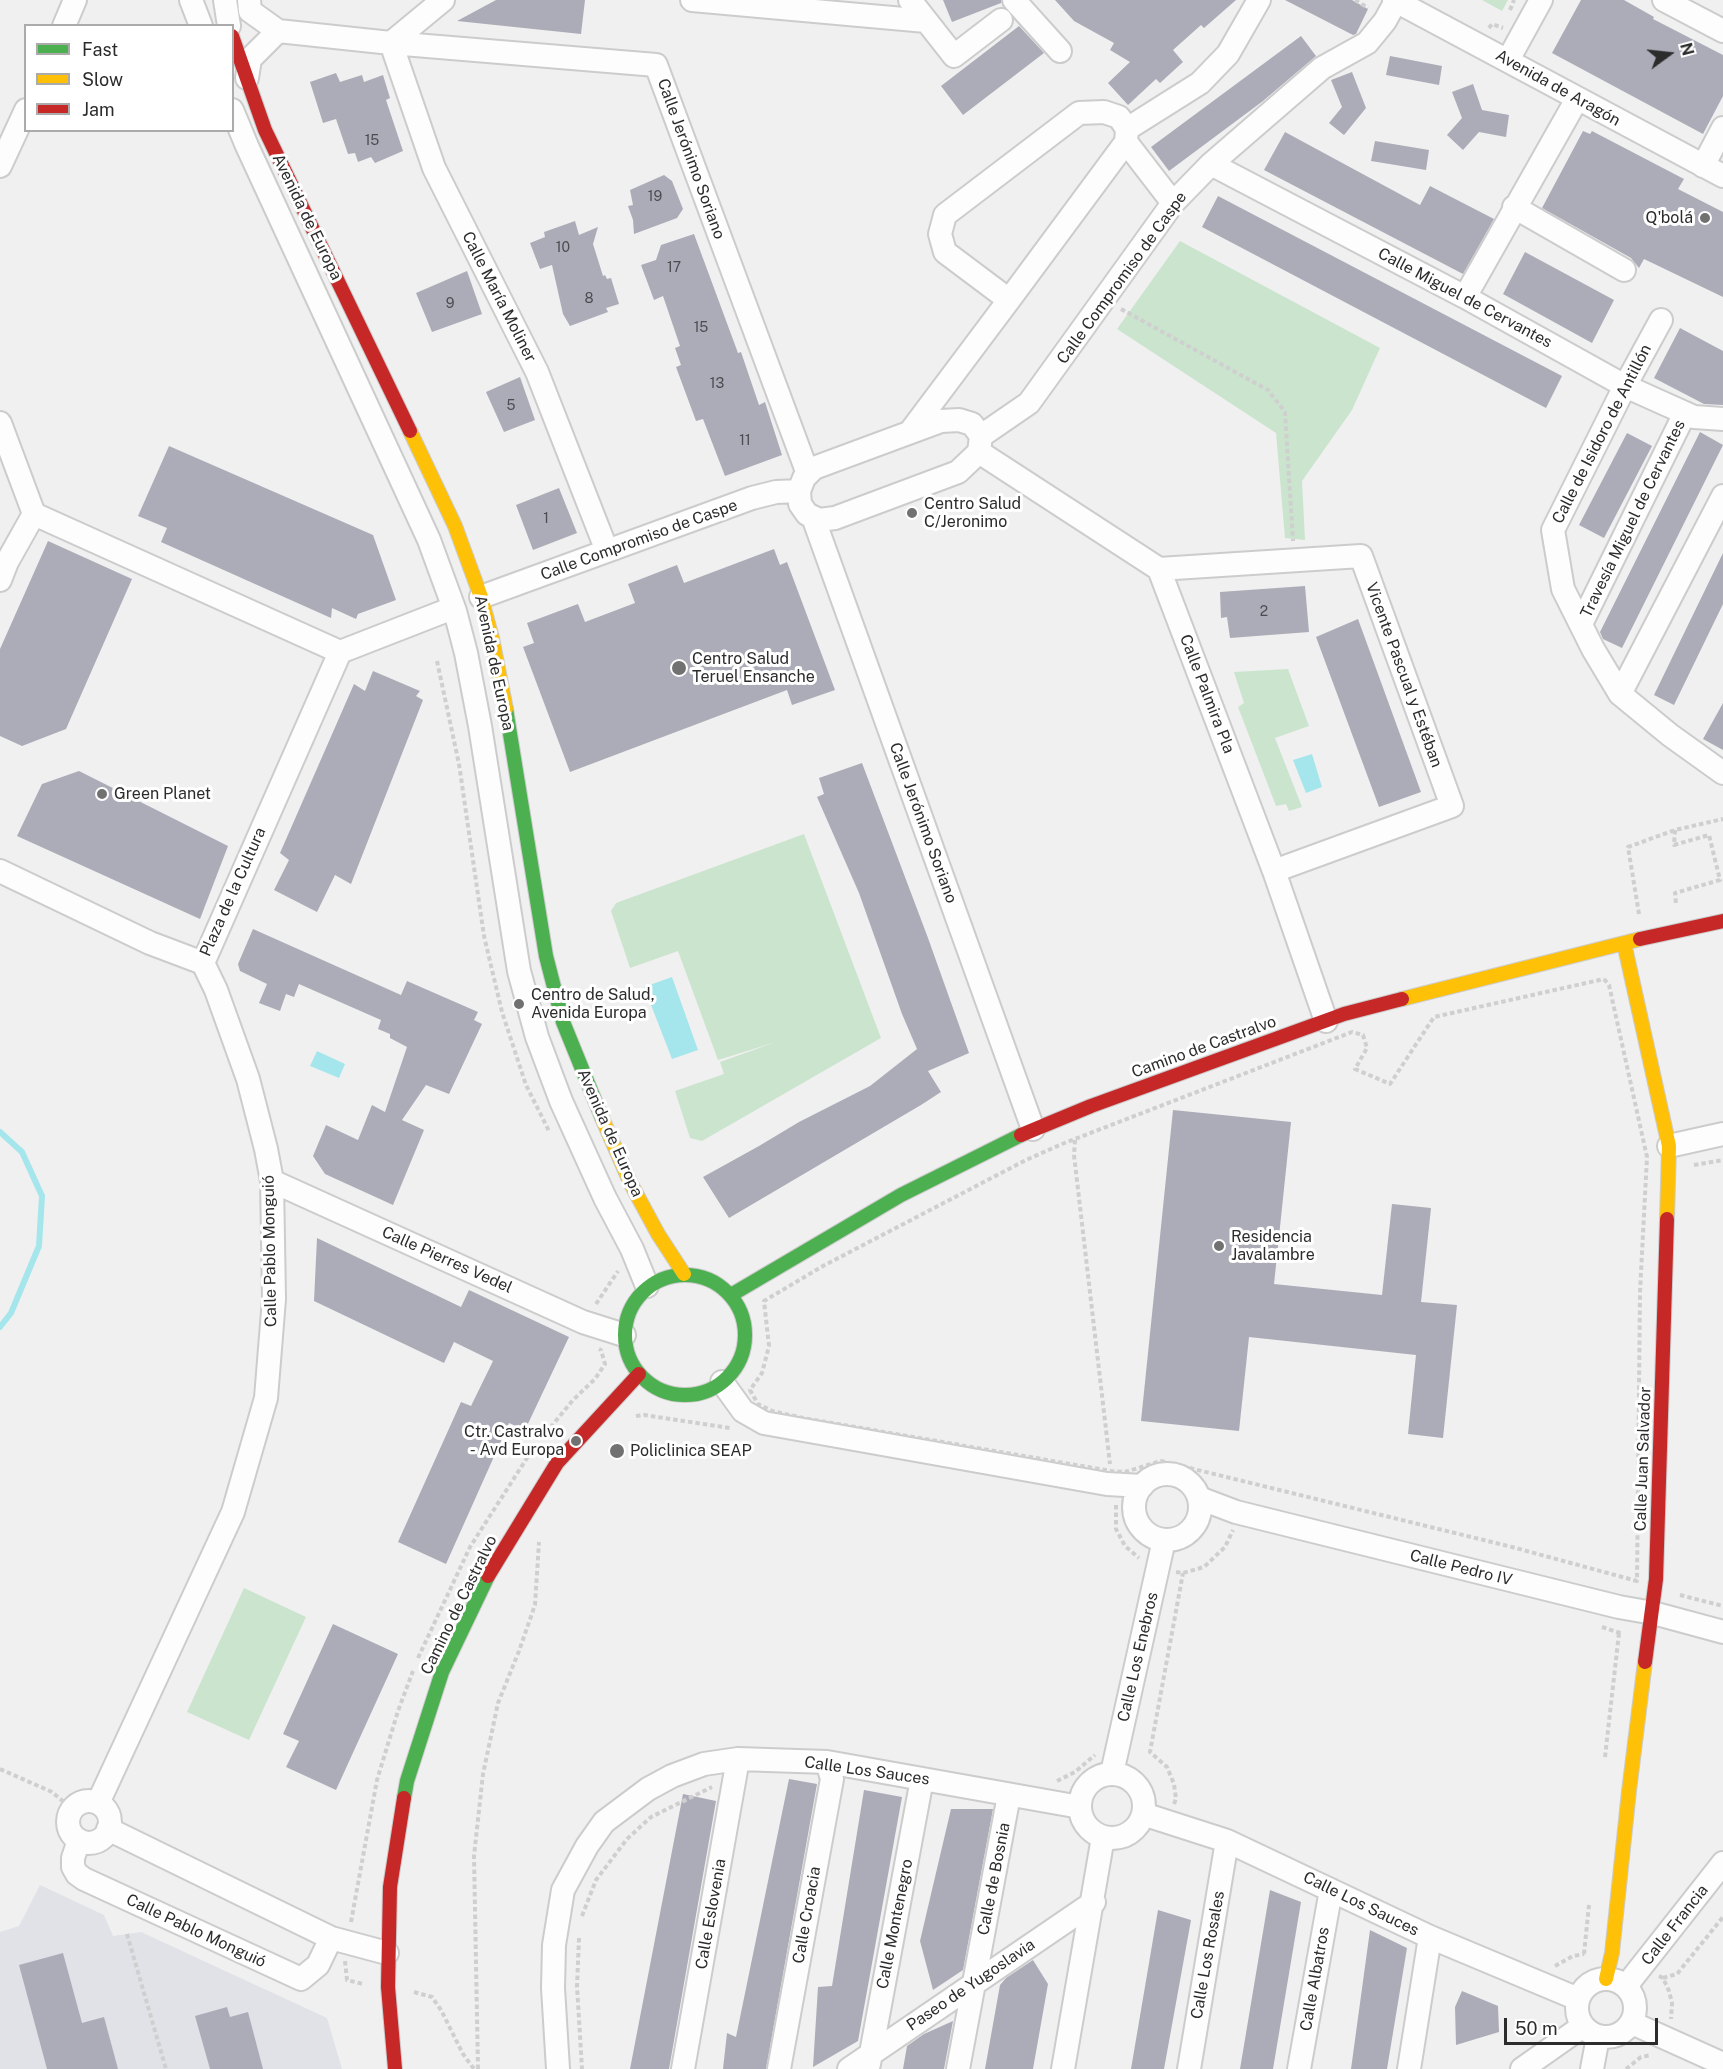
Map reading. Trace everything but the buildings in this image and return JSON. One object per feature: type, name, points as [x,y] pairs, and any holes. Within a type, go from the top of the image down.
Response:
[{"type":"street","points":[[65,24],[75,0]]},
{"type":"street","points":[[191,0],[200,24]]},
{"type":"street","points":[[225,0],[229,24]]},
{"type":"street","name":"Calle Jerónimo Soriano","points":[[249,0],[250,11],[278,31],[391,43],[656,65],[803,482],[800,504],[807,514],[813,517],[1033,1129]]},
{"type":"street","points":[[391,43],[443,0]]},
{"type":"street","points":[[692,0],[926,21]]},
{"type":"street","points":[[910,0],[954,56],[1001,20]]},
{"type":"street","points":[[1014,0],[1060,51]]},
{"type":"street","points":[[910,432],[1127,136],[1200,83],[1228,54],[1259,0]]},
{"type":"street","points":[[1508,60],[1541,0]]},
{"type":"street","points":[[1664,0],[1723,31]]},
{"type":"street","name":"Avenida de Aragón","points":[[1395,1],[1723,176]]},
{"type":"street","name":"Calle Compromiso de Caspe","points":[[813,517],[819,520],[835,518],[957,472],[980,444],[1029,403],[1173,203],[1210,164],[1322,68],[1367,43],[1385,21],[1395,1]]},
{"type":"street","points":[[247,78],[250,59],[278,31]]},
{"type":"street","name":"Avenida de Europa","points":[[234,42],[265,130],[456,526],[481,597],[492,638],[546,956],[563,1022],[588,1087],[631,1184],[658,1234],[684,1274]]},
{"type":"street","name":"Calle María Moliner","points":[[391,43],[434,168],[537,372],[607,551]]},
{"type":"street","points":[[1465,297],[1577,99]]},
{"type":"street","points":[[1009,300],[945,252],[940,234],[945,215],[1079,113],[1104,112],[1119,117],[1127,136],[1173,203]]},
{"type":"street","points":[[0,166],[24,114]]},
{"type":"street","name":"Avenida de Europa","points":[[234,115],[429,540],[453,608],[466,653],[480,726],[519,971],[537,1037],[604,1198],[632,1249],[647,1286]]},
{"type":"street","points":[[1703,165],[1723,128]]},
{"type":"street","name":"Calle Miguel de Cervantes","points":[[1210,164],[1465,297],[1624,386],[1694,417],[1723,419]]},
{"type":"street","points":[[1514,207],[1624,270]]},
{"type":"street","name":"Calle de Isidoro de Antillón","points":[[1660,320],[1624,386],[1553,530],[1563,590],[1620,694],[1670,735],[1723,773]]},
{"type":"street","name":"Travesía Miguel de Cervantes","points":[[1581,624],[1685,413]]},
{"type":"street","points":[[803,482],[826,462],[941,421],[959,420],[972,424],[980,444],[1160,569]]},
{"type":"street","points":[[0,423],[34,514],[340,652],[453,608]]},
{"type":"street","name":"Calle Compromiso de Caspe","points":[[481,597],[752,498],[803,482]]},
{"type":"street","points":[[1620,694],[1723,496]]},
{"type":"street","points":[[0,580],[7,562],[34,514]]},
{"type":"street","name":"Vicente Pascual y Estéban","points":[[1160,569],[1361,556],[1452,806],[1274,871]]},
{"type":"street","name":"Calle Palmira Pla","points":[[1160,569],[1274,871],[1326,1020]]},
{"type":"street","name":"Plaza de la Cultura","points":[[0,871],[150,943],[202,963],[340,652]]},
{"type":"street","name":"Camino de Castralvo","points":[[731,1295],[901,1195],[1033,1129],[1344,1014],[1624,943],[1723,921]]},
{"type":"street","name":"Calle Juan Salvador","points":[[1616,1982],[1612,1953],[1629,1791],[1653,1613],[1656,1568],[1669,1146],[1624,943]]},
{"type":"street","name":"Calle Pablo Monguió","points":[[98,1803],[233,1512],[266,1398],[274,1299],[272,1181],[248,1079],[216,990],[202,963]]},
{"type":"street","points":[[1669,1146],[1723,1134]]},
{"type":"street","name":"Calle Pierres Vedel","points":[[272,1181],[583,1322],[624,1335]]},
{"type":"street","points":[[684,1274],[701,1276],[717,1283],[731,1295],[741,1312],[745,1331],[743,1350],[735,1368],[722,1382],[706,1392],[688,1396],[670,1394],[653,1386],[639,1374],[628,1356],[624,1335],[627,1316],[635,1299],[647,1286],[666,1276],[684,1274]]},
{"type":"street","name":"Camino de Castralvo","points":[[394,2069],[387,1953],[390,1887],[406,1781],[442,1672],[494,1564],[557,1463],[639,1374]]},
{"type":"street","points":[[722,1382],[743,1411],[764,1423],[1109,1477],[1142,1486]]},
{"type":"street","points":[[1159,1475],[1179,1476],[1188,1481],[1199,1498],[1198,1519],[1184,1536],[1174,1540],[1154,1538],[1145,1532],[1135,1515],[1134,1504],[1142,1486],[1159,1475]]},
{"type":"street","name":"Calle Pedro IV","points":[[1199,1498],[1248,1515],[1723,1632]]},
{"type":"street","name":"Calle Los Enebros","points":[[1112,1773],[1164,1540]]},
{"type":"street","name":"Calle Los Sauces","points":[[558,2069],[553,1988],[554,1945],[564,1890],[587,1846],[604,1822],[648,1788],[704,1764],[738,1759],[827,1762],[1080,1807]]},
{"type":"street","name":"Calle Eslovenia","points":[[683,2069],[738,1759]]},
{"type":"street","name":"Calle Croacia","points":[[779,2069],[832,1779],[827,1762]]},
{"type":"street","points":[[1112,1773],[1122,1775],[1138,1786],[1144,1804],[1143,1814],[1132,1831],[1114,1838],[1094,1833],[1082,1817],[1080,1807],[1081,1796],[1093,1779],[1112,1773]]},
{"type":"street","name":"Calle Montenegro","points":[[869,2062],[922,1779]]},
{"type":"street","name":"Calle de Bosnia","points":[[958,2069],[1009,1795]]},
{"type":"street","points":[[84,1801],[98,1803],[107,1811],[110,1823],[105,1835],[93,1842],[79,1840],[69,1830],[69,1815],[72,1809],[84,1801]]},
{"type":"street","name":"Calle Los Sauces","points":[[1143,1814],[1227,1840],[1430,1937],[1578,1999]]},
{"type":"street","points":[[108,1829],[338,1940],[387,1953]]},
{"type":"street","points":[[1063,2069],[1094,1902],[1103,1837]]},
{"type":"street","name":"Calle Pablo Monguió","points":[[79,1840],[73,1858],[73,1867],[84,1879],[301,1979],[318,1965],[338,1940]]},
{"type":"street","name":"Calle Los Rosales","points":[[1189,2069],[1227,1840]]},
{"type":"street","name":"Calle Francia","points":[[1616,1982],[1643,1966],[1723,1863]]},
{"type":"street","name":"Calle Albatros","points":[[1299,2069],[1331,1890]]},
{"type":"street","name":"Paseo de Yugoslavia","points":[[849,2069],[869,2062],[974,1984],[1094,1902]]},
{"type":"street","points":[[1409,2069],[1430,1937]]},
{"type":"street","points":[[1597,1980],[1616,1982],[1632,1994],[1635,2013],[1632,2023],[1626,2030],[1617,2036],[1608,2038],[1591,2032],[1578,2018],[1578,1999],[1589,1984],[1597,1980]]},
{"type":"street","points":[[1632,2023],[1723,2064]]},
{"type":"street","points":[[1522,2069],[1591,2032]]},
{"type":"street","points":[[1591,2032],[1592,2069]]},
{"type":"path","points":[[1355,0],[1375,15]]},
{"type":"path","points":[[1487,31],[1492,24],[1510,30]]},
{"type":"path","points":[[1104,300],[1268,390],[1285,412],[1293,560]]},
{"type":"path","points":[[437,661],[459,764],[484,936],[494,980],[526,1085],[553,1139]]},
{"type":"path","points":[[1642,939],[1628,847],[1675,830],[1723,819]]},
{"type":"path","points":[[1667,906],[1677,904],[1675,893],[1720,880],[1708,835],[1674,844],[1675,830]]},
{"type":"path","points":[[1638,913],[1648,911]]},
{"type":"path","points":[[1604,979],[1609,985],[1647,1157],[1640,1292],[1637,1581],[1500,1544],[1161,1461],[1109,1477],[772,1411],[758,1404],[750,1390],[762,1372],[769,1346],[764,1301],[915,1216],[1026,1160],[1352,1032],[1363,1035],[1367,1048],[1356,1069],[1390,1084],[1434,1017],[1604,979]]},
{"type":"path","points":[[1075,1139],[1074,1155],[1109,1477],[1102,1500],[1116,1502],[1116,1529],[1125,1546],[1140,1559],[1158,1568],[1183,1573],[1204,1567],[1225,1547],[1233,1529],[1245,1532]]},
{"type":"path","points":[[583,1322],[620,1268]]},
{"type":"path","points":[[474,2069],[463,2054],[432,1997],[408,1990],[370,1986],[347,1980],[338,1940],[354,1912],[377,1780],[398,1711],[423,1644],[471,1547],[527,1456],[573,1400],[595,1379],[605,1364],[601,1350],[593,1346]]},
{"type":"path","points":[[627,1418],[644,1415],[732,1428]]},
{"type":"path","points":[[478,2069],[474,1856],[483,1774],[498,1703],[535,1605],[541,1536]]},
{"type":"path","points":[[1167,1822],[1176,1799],[1174,1784],[1167,1767],[1150,1752],[1183,1573]]},
{"type":"path","points":[[1600,1626],[1619,1633]]},
{"type":"path","points":[[0,1769],[52,1792],[72,1809]]},
{"type":"path","points":[[579,1923],[596,1880],[627,1839],[651,1817],[714,1786]]},
{"type":"path","points":[[1663,1978],[1677,1974],[1723,1917]]},
{"type":"path","points":[[579,1933],[577,1986],[582,2069]]},
{"type":"path","points":[[127,1934],[166,2069]]},
{"type":"path","points":[[1536,1983],[1555,1966],[1573,1956],[1612,1953]]},
{"type":"path","points":[[1626,2069],[1641,2057],[1660,2054],[1670,2026],[1672,2003],[1663,1978],[1643,1966]]},
{"type":"shaded area","points":[[40,1885],[104,1915],[113,1936],[141,1932],[327,2018],[342,2069],[0,2069],[0,1932],[19,1926]]},
{"type":"green space","points":[[1482,0],[1508,0],[1502,11]]},
{"type":"green space","points":[[1180,241],[1380,348],[1352,410],[1302,481],[1305,540],[1285,538],[1276,433],[1117,329]]},
{"type":"green space","points":[[1288,669],[1309,726],[1275,738],[1302,807],[1289,811],[1286,804],[1276,806],[1238,707],[1244,703],[1234,672]]},
{"type":"green space","points":[[804,834],[881,1038],[702,1141],[690,1138],[675,1091],[724,1074],[720,1062],[776,1042],[718,1060],[678,951],[630,968],[611,911],[616,903]]},
{"type":"green space","points":[[244,1588],[306,1617],[249,1740],[187,1712]]},
{"type":"water","points":[[1312,754],[1322,787],[1306,793],[1293,760]]},
{"type":"water","points":[[672,977],[698,1050],[672,1059],[644,987]]},
{"type":"water","points":[[317,1051],[345,1064],[339,1078],[310,1066]]},
{"type":"waterway","points":[[0,1132],[22,1152],[42,1196],[39,1246],[11,1313],[0,1327]]},
{"type":"traffic: fast","points":[[506,709],[546,956],[563,1022],[602,1118]]},
{"type":"traffic: fast","points":[[731,1295],[901,1195],[1021,1135]]},
{"type":"traffic: fast","points":[[685,1275],[708,1279],[728,1292],[741,1312],[745,1335],[741,1358],[728,1378],[708,1391],[685,1395],[662,1391],[642,1378],[629,1358],[625,1335],[629,1312],[642,1292],[662,1279],[685,1275]]},
{"type":"traffic: fast","points":[[404,1798],[407,1781],[442,1672],[488,1576]]},
{"type":"traffic: slow","points":[[410,431],[455,526],[481,597],[492,638],[506,709]]},
{"type":"traffic: slow","points":[[1402,999],[1640,939]]},
{"type":"traffic: slow","points":[[1624,943],[1669,1146],[1667,1219]]},
{"type":"traffic: slow","points":[[602,1118],[631,1184],[658,1234],[684,1274]]},
{"type":"traffic: slow","points":[[1606,1979],[1612,1953],[1645,1662]]},
{"type":"traffic: jam","points":[[234,42],[265,130],[410,431]]},
{"type":"traffic: jam","points":[[1640,939],[1723,921]]},
{"type":"traffic: jam","points":[[1021,1135],[1091,1106],[1344,1014],[1402,999]]},
{"type":"traffic: jam","points":[[1645,1662],[1656,1579],[1667,1219]]},
{"type":"traffic: jam","points":[[488,1576],[557,1463],[639,1374]]},
{"type":"traffic: jam","points":[[395,2069],[388,1987],[390,1887],[404,1798]]},
{"type":"place","name":"Q'bolá","points":[[1705,218]]},
{"type":"place","name":"Centro Salud C/Jeronimo","points":[[912,513]]},
{"type":"place","name":"Centro Salud Teruel Ensanche","points":[[679,668]]},
{"type":"place","name":"Green Planet","points":[[102,794]]},
{"type":"place","name":"Centro de Salud, Avenida Europa","points":[[519,1004]]},
{"type":"place","name":"Residencia Javalambre","points":[[1219,1246]]},
{"type":"place","name":"Ctr. Castralvo - Avd Europa","points":[[576,1441]]},
{"type":"place","name":"Policlinica SEAP","points":[[617,1451]]}]
